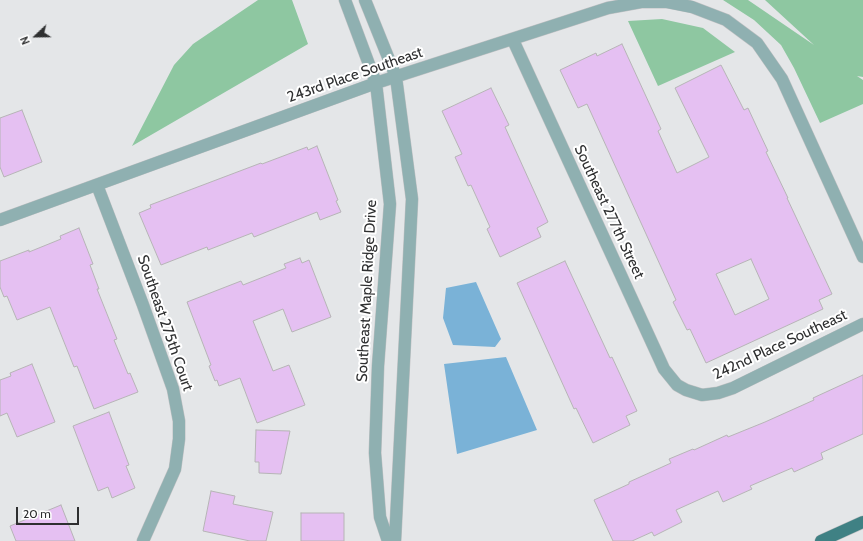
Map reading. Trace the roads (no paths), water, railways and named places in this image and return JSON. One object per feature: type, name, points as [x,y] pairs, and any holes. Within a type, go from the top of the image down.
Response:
[{"type":"main road","points":[[821,541],[863,522]]},
{"type":"street","name":"Southeast Maple Ridge Drive","points":[[345,0],[376,83],[390,204],[378,366],[375,453],[380,517],[388,541]]},
{"type":"street","points":[[365,0],[396,77],[412,199],[395,541]]},
{"type":"street","name":"243rd Place Southeast","points":[[0,220],[376,83],[513,40],[608,8],[641,2],[667,2],[692,7],[726,20],[757,43],[782,79],[863,257]]},
{"type":"street","name":"Southeast 277th Street","points":[[513,40],[664,369],[677,385],[686,390]]},
{"type":"street","name":"Southeast 275th Court","points":[[97,185],[173,389],[179,421],[179,439],[175,469],[143,541]]},
{"type":"street","name":"242nd Place Southeast","points":[[686,390],[702,395],[718,393],[733,388],[863,324]]},
{"type":"water","points":[[476,282],[501,339],[495,347],[453,345],[443,318],[446,288]]},
{"type":"water","points":[[506,357],[537,430],[457,454],[444,364]]}]
